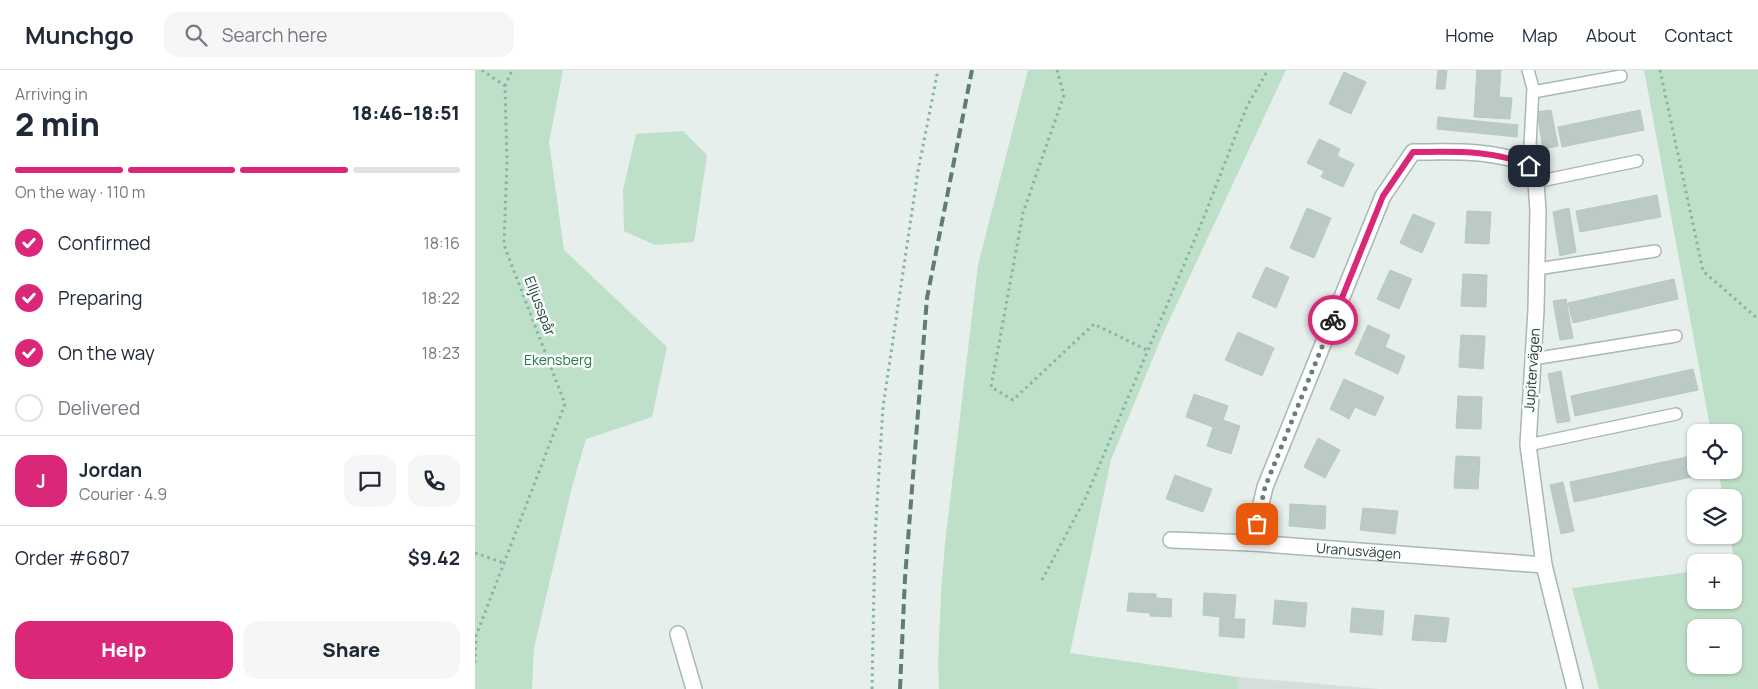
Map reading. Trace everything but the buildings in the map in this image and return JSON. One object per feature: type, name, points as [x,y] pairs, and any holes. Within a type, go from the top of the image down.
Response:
[{"type":"street","points":[[1253,543],[1265,487],[1383,196],[1413,152],[1474,152],[1521,162],[1529,166]]},
{"type":"street","name":"Jupitervägen","points":[[1529,166],[1535,182],[1538,211],[1537,270],[1528,445],[1544,565],[1575,689]]},
{"type":"street","name":"Uranusvägen","points":[[1171,540],[1253,543],[1544,565]]},
{"type":"street","points":[[678,634],[694,689]]},
{"type":"lane","points":[[1528,70],[1533,92],[1529,166]]},
{"type":"lane","points":[[1533,92],[1621,76]]},
{"type":"lane","points":[[1535,182],[1637,161]]},
{"type":"lane","points":[[1537,270],[1655,251]]},
{"type":"lane","points":[[1533,359],[1676,336]]},
{"type":"lane","points":[[1528,445],[1676,414]]},
{"type":"path","points":[[483,70],[505,86],[512,70]]},
{"type":"path","points":[[873,689],[875,537],[883,407],[918,171],[938,70]]},
{"type":"path","points":[[1057,70],[1064,95],[1023,214],[991,387],[1013,400],[1094,324],[1147,350]]},
{"type":"path","points":[[1042,580],[1086,498],[1202,222],[1247,106],[1268,70]]},
{"type":"path","points":[[1659,70],[1703,272],[1758,319]]},
{"type":"path","name":"Elljusspår","points":[[475,663],[476,636],[565,404],[505,245],[507,160],[505,86]]},
{"type":"path","points":[[475,552],[505,562]]},
{"type":"shaded area","points":[[1238,677],[1379,689],[1238,689]]},
{"type":"green space","name":"Ekensberg","points":[[475,70],[563,70],[549,142],[564,250],[667,347],[652,417],[586,439],[572,487],[534,648],[532,689],[475,689]]},
{"type":"green space","points":[[1028,70],[1286,70],[1162,336],[1111,460],[1070,653],[1238,677],[1238,689],[939,689],[938,664],[945,543],[978,265]]},
{"type":"green space","points":[[1644,70],[1758,70],[1758,689],[1599,689],[1572,588],[1687,572],[1687,609],[1742,609],[1742,554],[1733,554],[1732,544],[1742,544],[1742,489],[1722,489],[1720,479],[1742,479],[1742,424],[1710,424]]},
{"type":"green space","points":[[683,131],[707,155],[694,242],[655,245],[624,231],[623,190],[636,134]]},
{"type":"railway","points":[[900,689],[905,578],[927,298],[972,70]]},
{"type":"way so far","points":[[1257,524],[1265,487],[1333,320]]},
{"type":"route","points":[[1333,320],[1383,196],[1413,152],[1474,152],[1521,162],[1529,166]]}]
